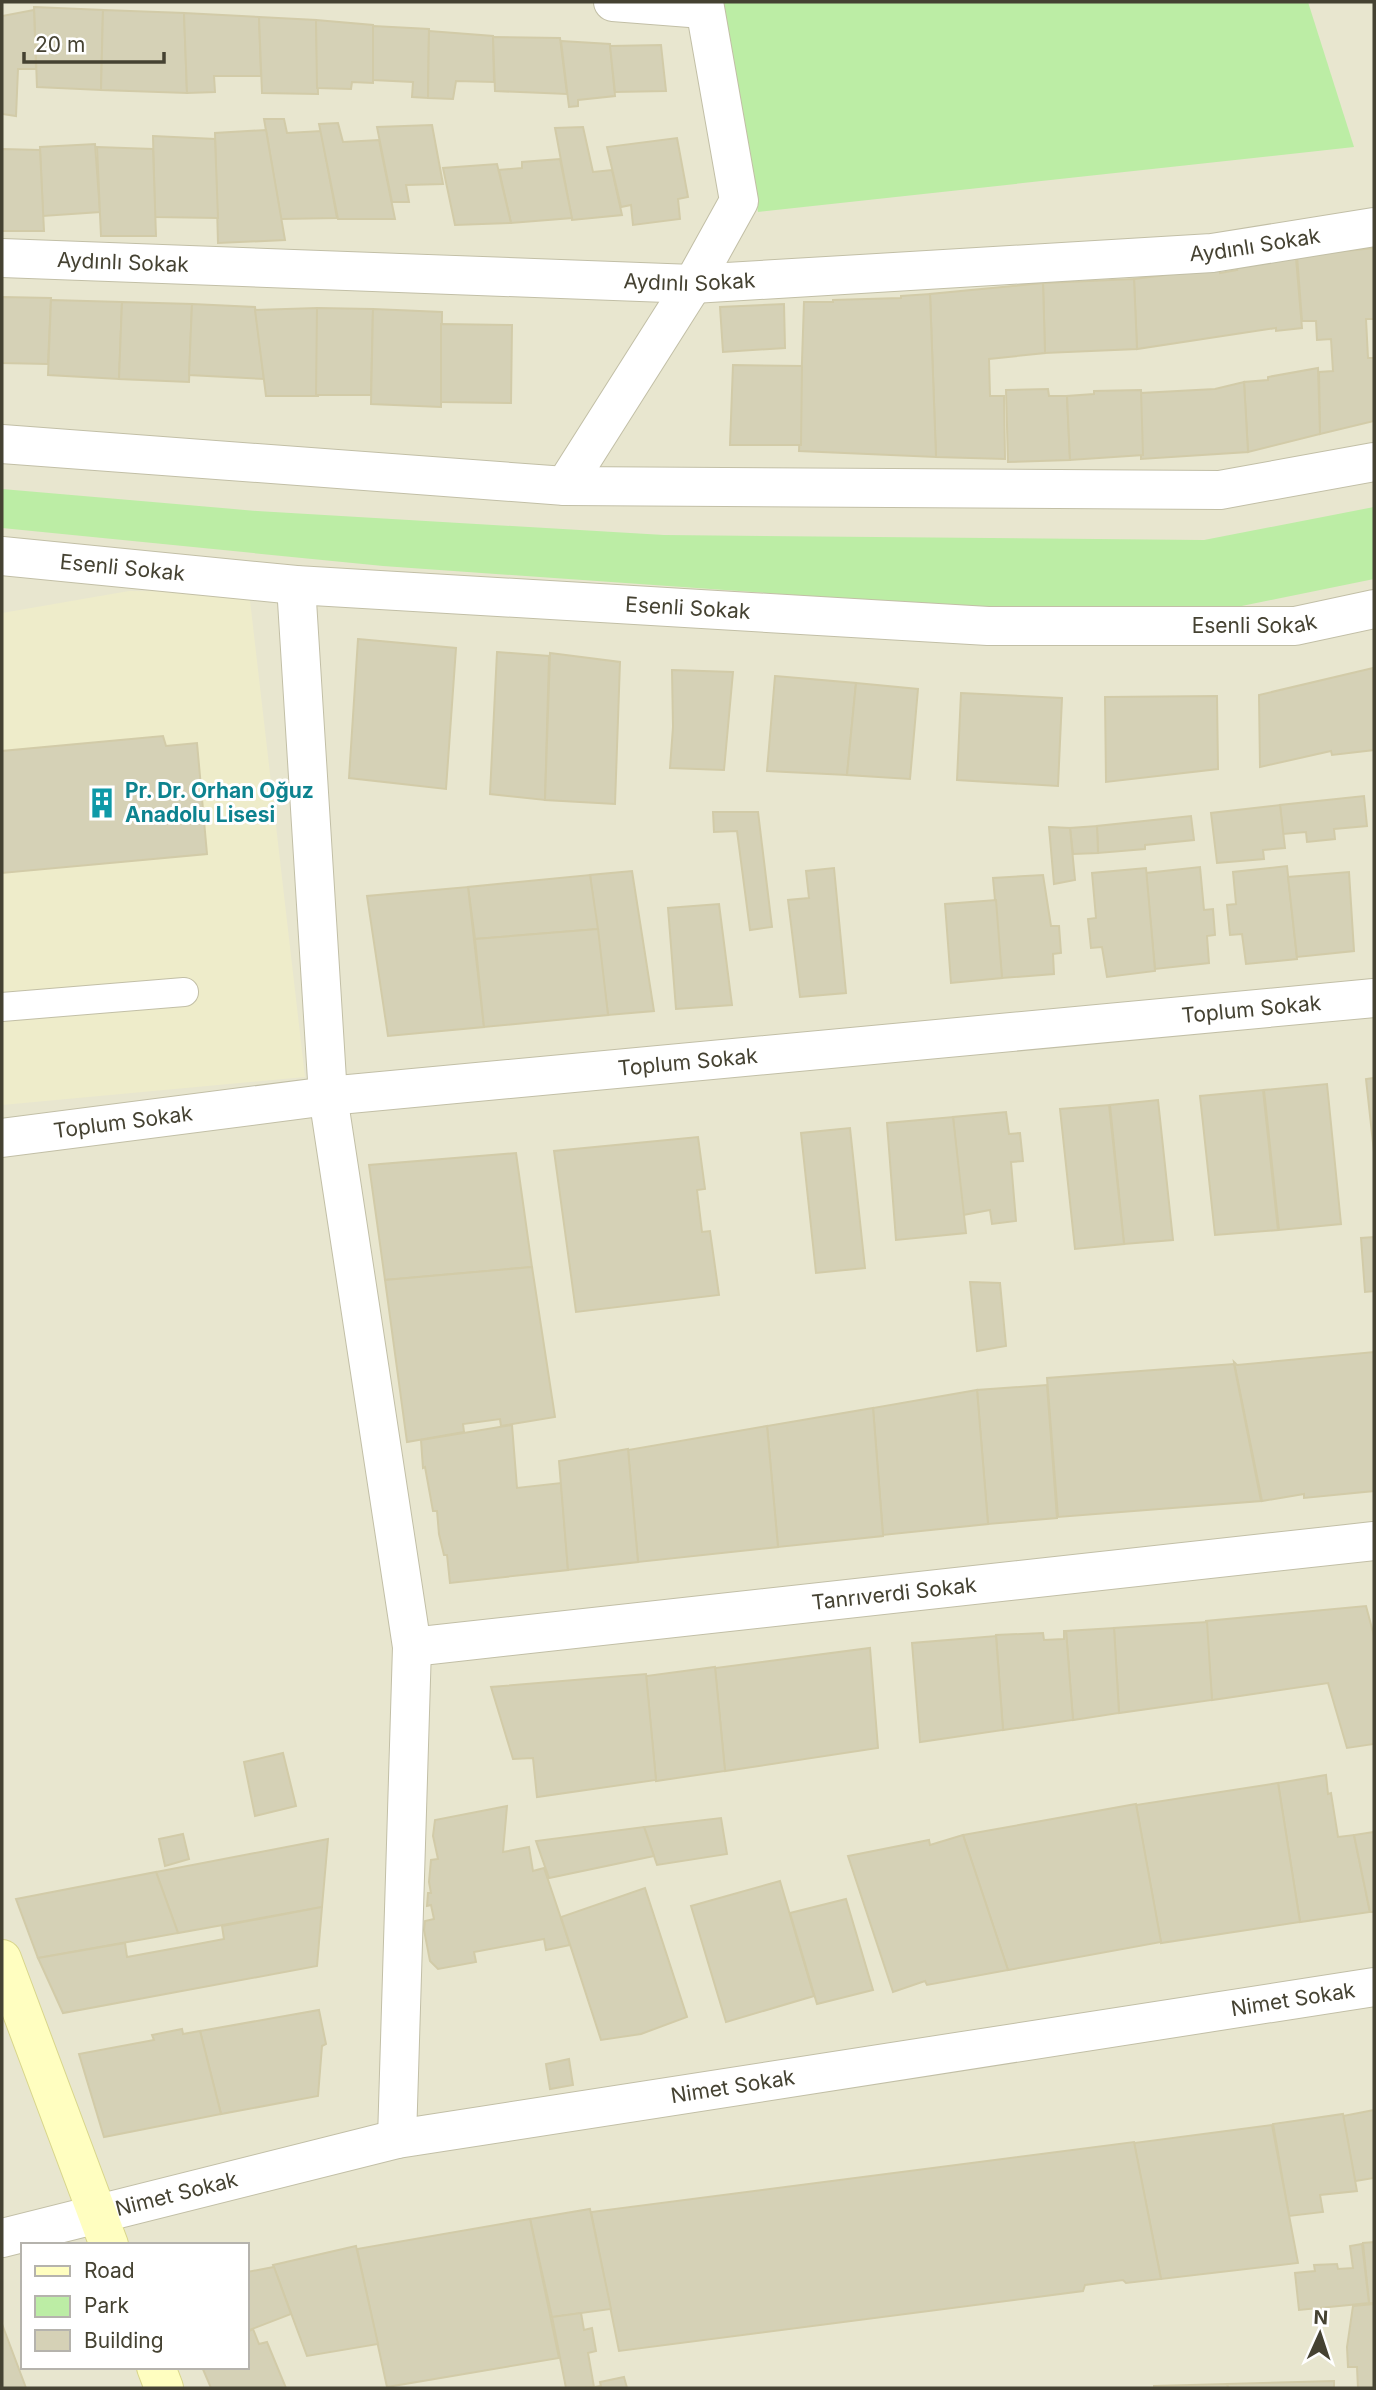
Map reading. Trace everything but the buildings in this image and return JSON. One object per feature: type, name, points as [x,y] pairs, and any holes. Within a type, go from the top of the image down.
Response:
[{"type":"main road","points":[[2,1959],[103,2229]]},
{"type":"main road","points":[[157,2369],[164,2388]]},
{"type":"street","points":[[565,486],[693,284],[738,201],[703,5],[613,2]]},
{"type":"street","name":"Aydınlı Sokak","points":[[2,258],[693,284],[1212,253],[1374,227]]},
{"type":"street","points":[[2,444],[565,486],[1220,490],[1374,462]]},
{"type":"street","name":"Esenli Sokak","points":[[2,556],[296,584],[988,625],[1295,626],[1374,609]]},
{"type":"street","points":[[296,584],[328,1096],[412,1647],[397,2139]]},
{"type":"street","name":"Toplum Sokak","points":[[2,1138],[328,1096],[1374,998]]},
{"type":"street","name":"Tanrıverdi Sokak","points":[[412,1647],[1374,1541]]},
{"type":"street","name":"Nimet Sokak","points":[[2,2238],[103,2229],[397,2139],[1374,1987]]},
{"type":"lane","points":[[2,1007],[184,992]]},
{"type":"shaded area","points":[[2,2],[1374,2],[1374,2388],[2,2388]]},
{"type":"shaded area","points":[[129,591],[249,592],[305,1077],[2,1105],[2,613]]},
{"type":"green space","points":[[722,2],[1308,2],[1354,147],[758,212]]},
{"type":"green space","points":[[2,489],[257,511],[664,535],[1204,540],[1374,507],[1374,579],[1232,608],[995,609],[383,566],[2,528]]},
{"type":"place","name":"Pr. Dr. Orhan Oğuz Anadolu Lisesi","points":[[102,803]]}]
